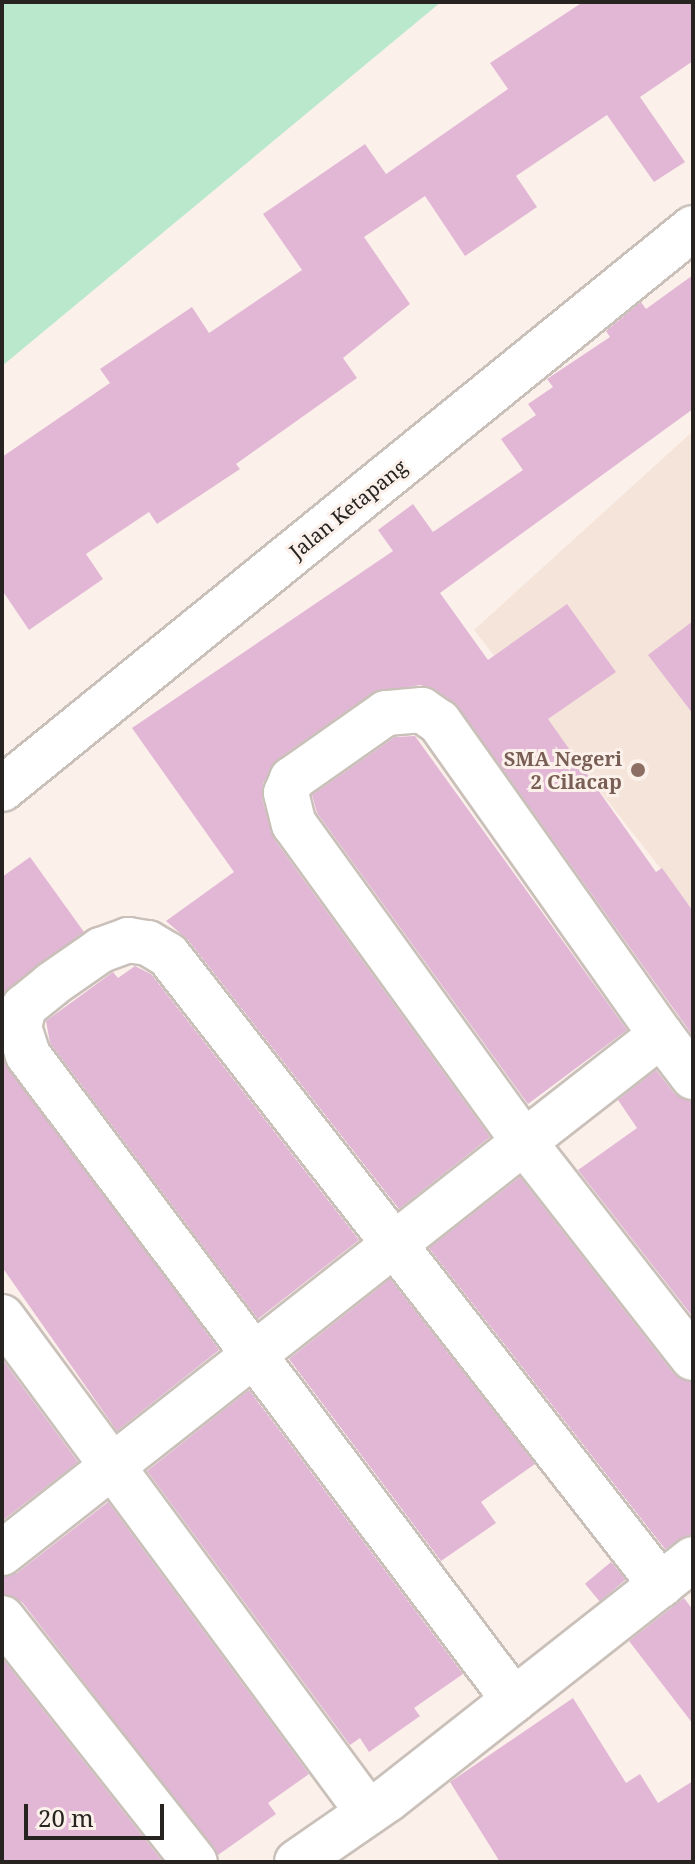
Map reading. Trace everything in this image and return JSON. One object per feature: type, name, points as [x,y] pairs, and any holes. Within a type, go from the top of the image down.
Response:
[{"type":"street","name":"Jalan Ketapang","points":[[2,789],[693,228]]},
{"type":"street","points":[[693,1077],[439,722],[422,710],[386,713],[316,758],[292,779],[286,793],[294,824],[524,1142],[693,1358]]},
{"type":"street","points":[[297,1862],[368,1812],[514,1700],[677,1572],[392,1246],[168,955],[148,943],[128,940],[101,950],[24,1007],[19,1027],[28,1055],[251,1356],[514,1700]]},
{"type":"street","points":[[2,1553],[661,1035]]},
{"type":"street","points":[[2,1317],[368,1812]]},
{"type":"street","points":[[2,1618],[195,1862]]},
{"type":"shaded area","name":"SMA Negeri 2 Cilacap","points":[[693,431],[693,910],[474,630]]},
{"type":"green space","points":[[2,2],[441,2],[2,366]]},
{"type":"building","points":[[583,2],[693,2],[693,61],[640,97],[685,162],[654,182],[607,115],[516,176],[537,207],[465,256],[425,196],[364,237],[410,304],[343,358],[357,378],[236,464],[240,469],[157,524],[149,512],[86,554],[103,579],[29,630],[2,590],[2,457],[110,383],[100,369],[192,307],[209,333],[302,270],[263,214],[365,144],[386,174],[508,89],[490,63]]},
{"type":"building","points":[[693,275],[693,409],[440,593],[488,660],[567,604],[616,672],[548,719],[656,872],[662,868],[693,911],[693,1036],[459,708],[436,690],[420,685],[372,693],[278,759],[263,783],[262,799],[274,839],[490,1137],[399,1209],[188,940],[166,921],[234,872],[132,728],[393,551],[378,530],[413,504],[433,532],[523,470],[501,439],[536,415],[528,404],[553,387],[547,379],[610,337],[606,331],[641,302],[646,309]]},
{"type":"building","points":[[693,621],[693,714],[648,655]]},
{"type":"building","points":[[415,736],[627,1030],[528,1104],[317,813],[312,795],[395,737]]},
{"type":"building","points":[[30,857],[84,932],[2,997],[2,877]]},
{"type":"building","points":[[135,966],[151,974],[359,1240],[258,1319],[50,1043],[46,1021],[113,972],[118,978]]},
{"type":"building","points":[[2,1056],[219,1350],[117,1431],[2,1267]]},
{"type":"building","points":[[656,1070],[674,1093],[693,1101],[693,1317],[578,1170],[637,1128],[618,1100]]},
{"type":"building","points":[[520,1177],[673,1373],[693,1382],[693,1534],[665,1549],[429,1248]]},
{"type":"building","points":[[390,1279],[535,1464],[481,1502],[496,1523],[441,1561],[289,1359]]},
{"type":"building","points":[[2,1359],[78,1462],[2,1521]]},
{"type":"building","points":[[249,1390],[463,1674],[414,1708],[420,1716],[369,1752],[360,1738],[350,1745],[147,1471]]},
{"type":"building","points":[[108,1502],[309,1774],[268,1803],[276,1814],[218,1855],[22,1602],[2,1594],[2,1577],[17,1573]]},
{"type":"building","points":[[611,1562],[626,1580],[600,1601],[585,1584]]},
{"type":"building","points":[[684,1598],[693,1610],[693,1724],[629,1641]]},
{"type":"building","points":[[2,1658],[163,1862],[2,1862]]},
{"type":"building","points":[[573,1698],[626,1783],[640,1774],[658,1803],[693,1781],[693,1862],[500,1862],[450,1782]]},
{"type":"place","name":"SMA Negeri 2 Cilacap","points":[[638,770]]}]
